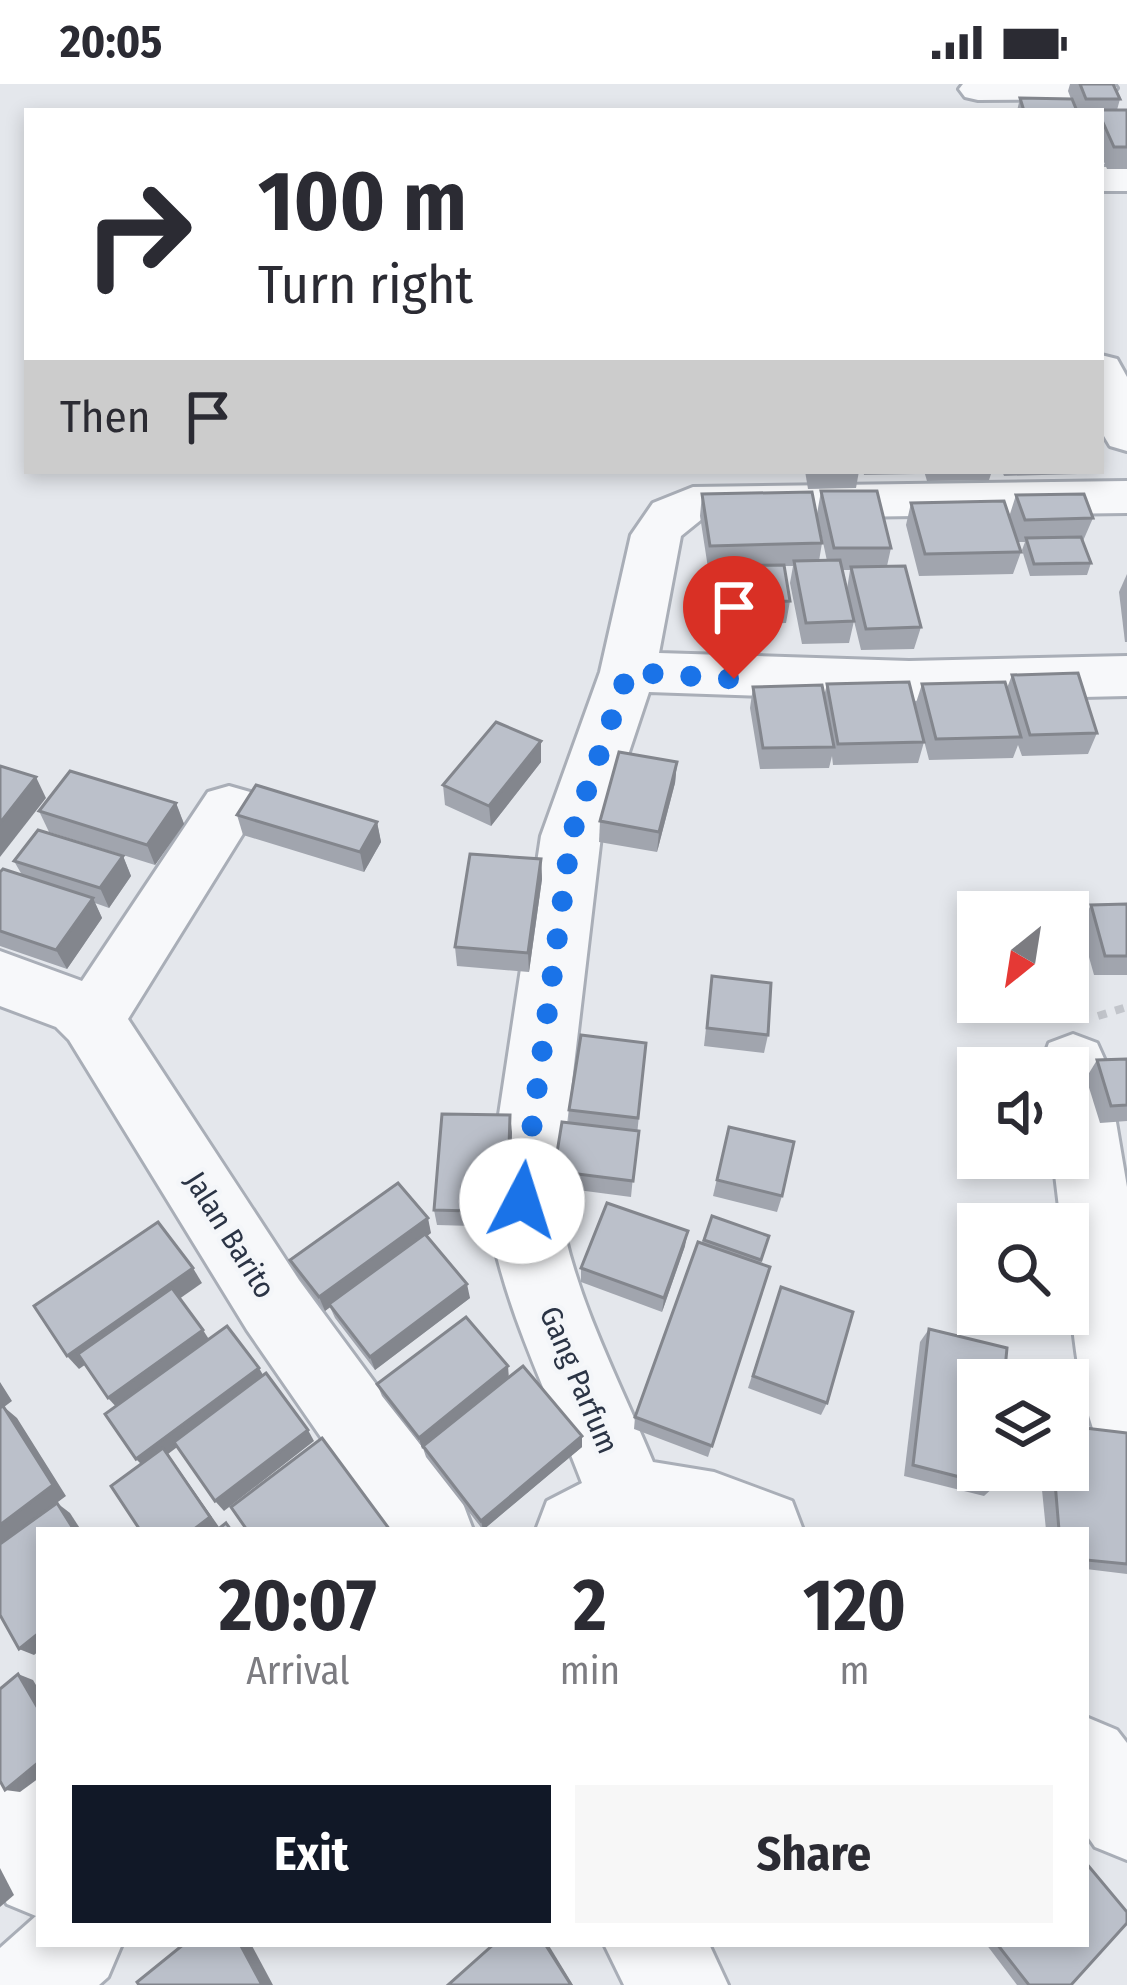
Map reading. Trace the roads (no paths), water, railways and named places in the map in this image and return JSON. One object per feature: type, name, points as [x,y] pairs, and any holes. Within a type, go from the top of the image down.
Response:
[{"type":"street","points":[[981,95],[1098,88]]},
{"type":"street","points":[[1110,372],[1127,436]]},
{"type":"street","name":"Gang Parfum","points":[[602,1516],[603,1430],[538,1285],[526,1249],[522,1201],[571,836],[628,672],[647,561],[664,522],[684,506],[1127,497]]},
{"type":"street","points":[[628,672],[887,680],[1127,676]]},
{"type":"street","points":[[92,1020],[229,808]]},
{"type":"street","name":"Jalan Barito","points":[[0,977],[79,1008],[92,1020],[273,1305],[431,1527]]},
{"type":"street","points":[[1089,1169],[1127,1420]]},
{"type":"street","points":[[602,1516],[660,1501],[706,1508],[755,1527]]},
{"type":"street","points":[[1089,1723],[1127,1749]]},
{"type":"street","points":[[1089,1765],[1127,1815]]},
{"type":"street","points":[[0,1801],[36,1867]]},
{"type":"street","points":[[29,1985],[73,1947]]},
{"type":"street","points":[[79,1947],[100,1985]]},
{"type":"street","points":[[653,1947],[681,1985]]}]
